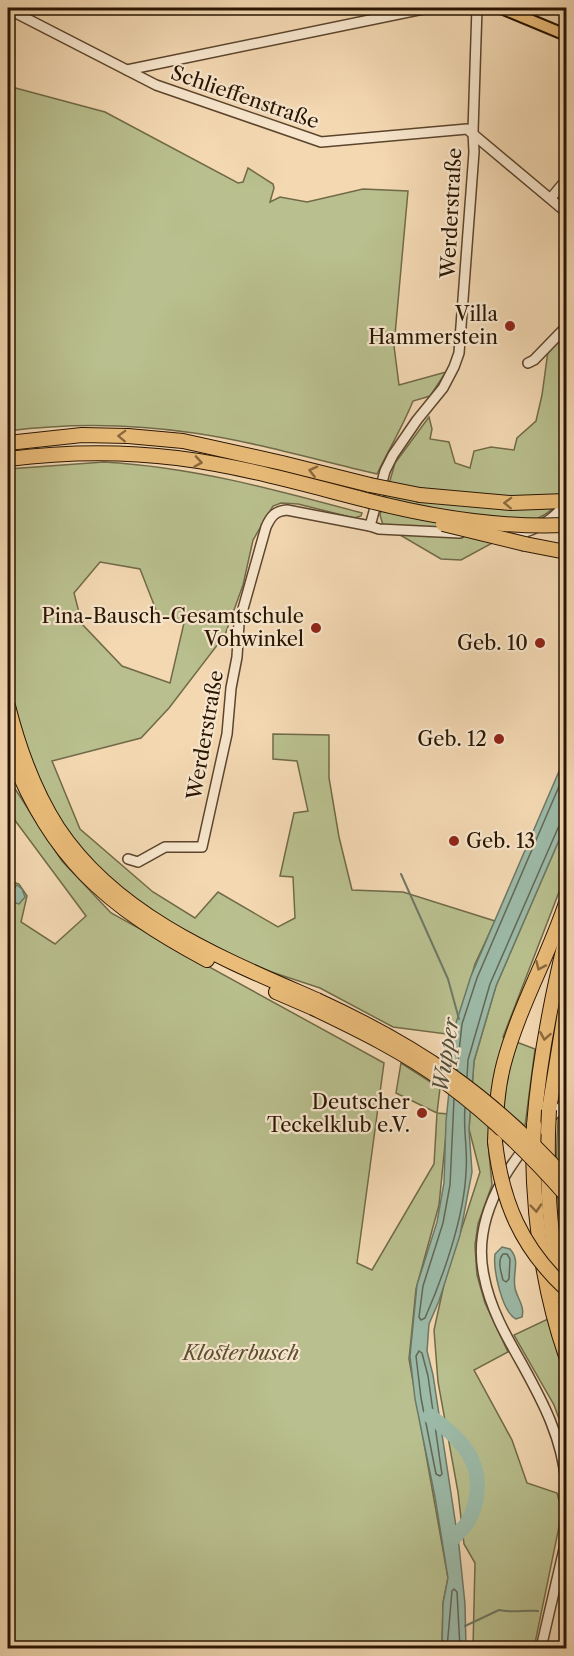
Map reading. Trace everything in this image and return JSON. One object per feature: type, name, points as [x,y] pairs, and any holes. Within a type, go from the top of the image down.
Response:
[{"type":"highway","points":[[8,443],[82,435],[183,441],[420,495],[482,502],[567,502]]},
{"type":"highway","points":[[8,459],[111,453],[177,458],[230,467],[387,505],[476,522],[567,525]]},
{"type":"highway","points":[[387,505],[474,533],[567,552]]},
{"type":"highway","points":[[8,706],[14,732],[35,786],[59,829],[98,875],[118,893],[180,935],[315,1004],[393,1048],[444,1081],[508,1133],[567,1195]]},
{"type":"highway","points":[[8,746],[24,789],[51,835],[90,880],[117,904],[175,943],[202,957],[392,1036],[450,1073],[514,1126],[567,1179]]},
{"type":"highway","points":[[567,903],[529,990],[503,1065],[497,1101],[495,1142],[502,1184],[512,1214],[535,1255],[567,1289]]},
{"type":"highway","points":[[567,938],[543,1044],[533,1149],[536,1214],[541,1252],[553,1310],[567,1356]]},
{"type":"highway","points":[[567,1006],[556,1060],[548,1132],[548,1185],[552,1235],[567,1308]]},
{"type":"main road","points":[[501,8],[567,35]]},
{"type":"street","points":[[127,70],[428,8]]},
{"type":"street","name":"Werderstraße","points":[[128,859],[138,862],[165,847],[202,847],[227,734],[231,688],[237,657],[238,623],[271,516],[280,510],[287,510],[370,526],[393,455],[443,388],[454,367],[459,353],[474,152],[477,8]]},
{"type":"street","name":"Schlieffenstraße","points":[[8,9],[156,85],[321,142],[467,129],[473,131]]},
{"type":"street","points":[[473,131],[567,212]]},
{"type":"street","points":[[550,198],[567,180]]},
{"type":"street","points":[[528,363],[534,360],[567,327]]},
{"type":"street","points":[[370,526],[379,529],[518,535],[556,514],[567,502]]},
{"type":"street","points":[[567,1102],[542,1126],[506,1176],[489,1211],[481,1245],[483,1274],[491,1302],[551,1419],[561,1450],[567,1483]]},
{"type":"street","points":[[541,1648],[567,1525]]},
{"type":"green space","points":[[8,86],[105,112],[238,183],[243,182],[248,168],[273,184],[270,202],[280,197],[307,202],[363,189],[408,191],[394,346],[399,385],[446,372],[430,396],[413,401],[377,474],[240,441],[171,430],[124,426],[78,426],[8,431]]},
{"type":"green space","points":[[566,331],[566,477],[561,503],[544,515],[461,560],[441,559],[383,525],[380,515],[395,463],[429,417],[432,429],[430,439],[449,442],[455,463],[470,468],[474,451],[491,447],[514,450],[517,438],[536,421],[548,351]]},
{"type":"green space","points":[[104,462],[170,469],[234,481],[362,513],[361,516],[354,518],[298,504],[281,503],[273,506],[253,540],[243,585],[225,635],[169,708],[141,738],[52,761],[80,829],[153,892],[195,918],[218,892],[278,927],[295,918],[293,877],[280,876],[294,813],[308,811],[297,761],[273,759],[273,734],[329,735],[329,778],[339,837],[352,890],[403,892],[495,921],[475,964],[454,1035],[393,1027],[320,988],[253,966],[168,921],[105,877],[61,825],[17,728],[8,644],[8,469]],"holes":[[[100,562],[140,569],[158,615],[184,623],[170,683],[122,666],[82,624],[74,593]]]},
{"type":"green space","name":"Klosterbusch","points":[[8,778],[62,861],[111,913],[384,1063],[357,1263],[372,1270],[434,1164],[437,1113],[448,1114],[439,1205],[416,1289],[409,1359],[448,1578],[443,1603],[442,1648],[8,1648],[8,880],[19,884],[27,896],[21,922],[55,944],[86,916],[8,811]]},
{"type":"green space","points":[[566,824],[566,874],[503,1037],[535,1049],[525,1126],[492,1098],[488,1142],[492,1185],[478,1224],[475,1245],[477,1275],[485,1303],[508,1352],[474,1370],[512,1440],[527,1483],[557,1493],[561,1507],[559,1527],[534,1648],[473,1648],[475,1563],[464,1544],[458,1492],[438,1382],[434,1330],[445,1280],[480,1172],[469,1129],[474,1061],[496,986]]},
{"type":"green space","points":[[401,1063],[440,1088],[437,1113],[396,1093]]},
{"type":"green space","points":[[566,1063],[566,1266],[557,1191],[557,1138]]},
{"type":"green space","points":[[550,1318],[566,1369],[566,1438],[554,1405],[514,1335]]},
{"type":"water","points":[[566,755],[566,824],[496,986],[474,1061],[469,1129],[472,1172],[460,1235],[439,1301],[429,1324],[427,1351],[433,1375],[459,1546],[465,1604],[466,1648],[442,1648],[443,1603],[448,1578],[435,1497],[415,1399],[410,1356],[417,1285],[437,1222],[444,1183],[446,1121],[456,1023],[471,976]]},
{"type":"water","points":[[17,885],[22,889],[25,897],[19,904],[8,901],[8,894]]},
{"type":"water","points":[[502,1247],[510,1249],[516,1263],[514,1283],[523,1313],[522,1317],[516,1319],[511,1315],[503,1300],[497,1280],[495,1254]]},
{"type":"waterway","points":[[401,874],[448,979],[459,1019]]},
{"type":"waterway","name":"Wupper","points":[[430,1416],[465,1448],[475,1468],[477,1479],[476,1500],[471,1516],[451,1541]]},
{"type":"waterway","points":[[465,1626],[499,1610],[538,1611]]},
{"type":"waterway","points":[[561,1613],[566,1614]]},
{"type":"place","name":"Villa Hammerstein","points":[[510,326]]},
{"type":"place","name":"Pina-Bausch-Gesamtschule Vohwinkel","points":[[316,628]]},
{"type":"place","name":"Geb. 10","points":[[540,643]]},
{"type":"place","name":"Geb. 12","points":[[499,739]]},
{"type":"place","name":"Geb. 13","points":[[454,841]]},
{"type":"place","name":"Deutscher Teckelklub e.V.","points":[[422,1113]]}]
